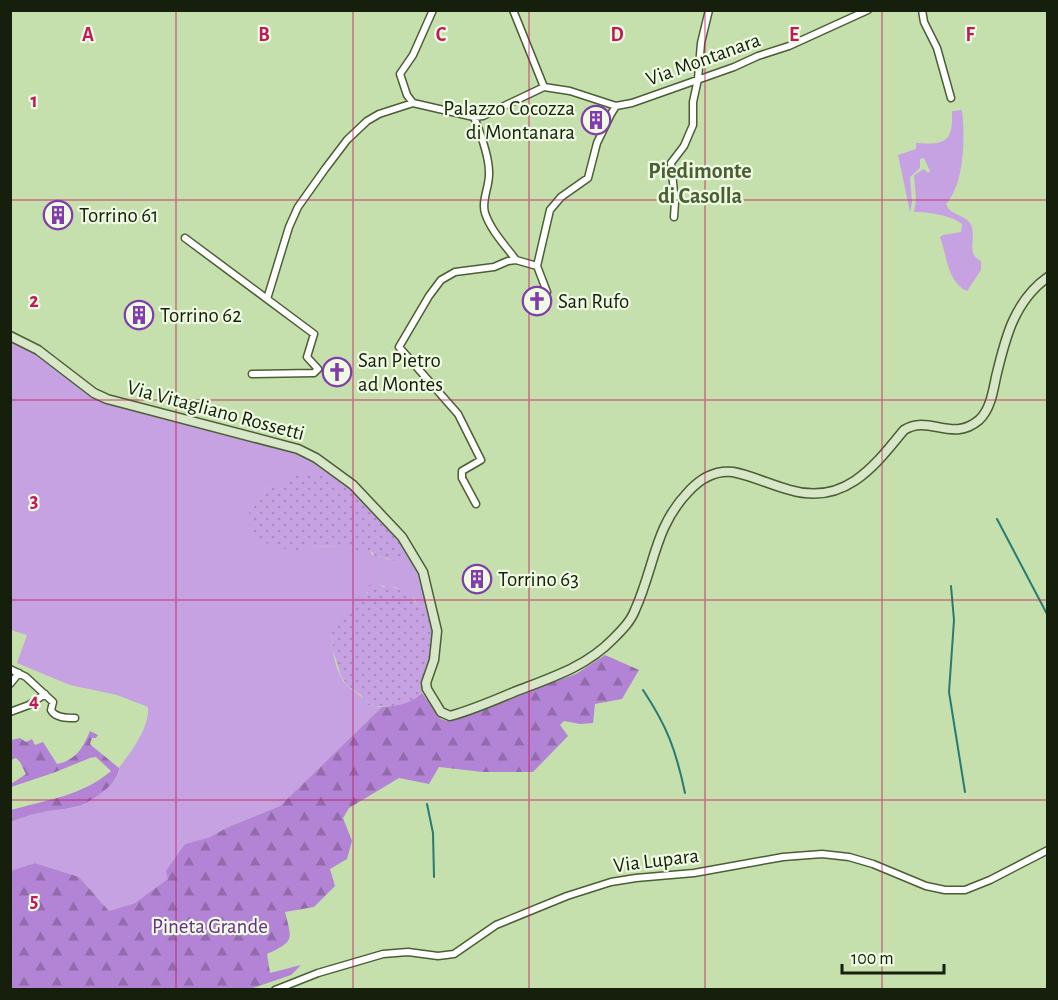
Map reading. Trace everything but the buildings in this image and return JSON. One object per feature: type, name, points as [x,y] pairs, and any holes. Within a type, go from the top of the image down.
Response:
[{"type":"street","points":[[413,103],[400,74],[413,55],[433,10]]},
{"type":"street","points":[[513,10],[544,87]]},
{"type":"street","points":[[674,217],[675,202],[671,163],[684,146],[693,125],[693,102],[698,80],[701,43],[709,10]]},
{"type":"street","name":"Via Montanara","points":[[616,106],[632,103],[734,67],[789,46],[868,10]]},
{"type":"street","points":[[922,10],[924,22],[937,48],[951,98]]},
{"type":"street","points":[[267,299],[298,207],[347,140],[368,121],[379,114],[413,103],[474,117],[483,116],[544,87],[570,91],[616,106],[597,143],[588,178],[561,197],[550,210],[537,266],[547,292]]},
{"type":"street","points":[[474,117],[489,170],[488,190],[483,203],[485,214],[495,233],[516,260]]},
{"type":"street","points":[[185,238],[312,331],[314,338],[307,357],[318,369],[310,375],[252,374]]},
{"type":"street","points":[[476,504],[462,478],[462,471],[481,460],[458,414],[399,347],[441,280],[455,272],[494,267],[508,261],[516,260],[537,266]]},
{"type":"street","name":"Via Vitagliano Rossetti","points":[[10,336],[38,350],[94,393],[107,399],[298,449],[316,458],[353,484],[402,537],[423,572],[437,631],[434,660],[426,683],[427,689],[441,712],[450,716],[568,671],[590,659],[605,647],[635,612],[662,529],[669,516],[682,498],[706,476],[723,471],[733,472],[800,493],[833,491],[857,481],[910,426],[924,424],[954,430],[970,426],[987,409],[1004,344],[1016,313],[1028,293],[1047,277]]},
{"type":"street","points":[[10,669],[20,673],[45,693],[53,702],[52,713],[65,718],[75,718]]},
{"type":"street","points":[[10,684],[20,673]]},
{"type":"street","points":[[10,712],[29,705],[45,693]]},
{"type":"street","name":"Via Lupara","points":[[275,990],[318,973],[383,954],[408,952],[438,956],[454,954],[496,925],[567,896],[611,882],[694,873],[777,857],[822,854],[873,864],[926,886],[945,890],[965,890],[990,880],[1047,850]]},
{"type":"shaded area","points":[[962,110],[963,146],[960,172],[957,184],[946,204],[951,211],[969,221],[972,230],[972,250],[976,258],[981,261],[981,270],[967,291],[960,287],[952,275],[940,237],[961,232],[962,224],[946,216],[914,212],[916,200],[914,175],[924,169],[928,173],[930,171],[924,158],[920,159],[920,168],[910,177],[912,203],[910,212],[898,155],[916,149],[916,143],[934,143],[946,139],[951,129],[952,111]]},
{"type":"shaded area","points":[[10,341],[38,354],[102,402],[268,443],[300,455],[318,465],[346,484],[342,486],[291,477],[289,483],[267,487],[266,492],[249,512],[306,547],[342,546],[356,550],[370,550],[372,555],[397,561],[411,557],[419,572],[428,604],[420,607],[415,599],[395,587],[375,585],[335,623],[334,656],[343,681],[368,705],[382,707],[280,806],[228,827],[210,837],[185,844],[169,879],[135,903],[109,911],[79,877],[35,863],[11,871],[11,822],[36,813],[77,807],[115,780],[119,768],[143,731],[148,707],[117,695],[70,685],[17,663],[27,635],[11,630]]},
{"type":"shaded area","points":[[292,472],[325,477],[342,486],[346,484],[372,509],[411,557],[397,562],[375,556],[370,550],[356,550],[341,546],[306,547],[297,551],[274,547],[254,537],[250,527],[249,512],[266,492],[267,487],[289,482]]},
{"type":"shaded area","points":[[373,583],[383,587],[389,585],[411,595],[420,607],[428,604],[432,646],[422,693],[404,704],[368,705],[341,676],[333,650],[332,630],[335,623],[356,599],[368,593],[368,586]]},
{"type":"green space","name":"Pineta Grande","points":[[605,655],[639,670],[622,699],[595,704],[593,723],[580,724],[564,721],[560,725],[568,736],[533,772],[483,772],[439,767],[429,784],[399,778],[349,808],[343,818],[352,841],[347,859],[330,869],[335,886],[314,907],[285,912],[289,939],[283,946],[267,954],[270,973],[301,965],[291,975],[250,989],[11,989],[10,871],[35,863],[79,877],[109,911],[135,903],[168,879],[166,871],[185,844],[210,837],[228,827],[280,806],[382,707],[404,703],[422,693],[441,719],[447,721],[576,674]]},
{"type":"green space","points":[[90,731],[98,735],[92,738],[90,744],[119,768],[115,780],[95,797],[81,805],[38,813],[11,822],[11,810],[76,792],[111,771],[96,757],[11,787],[11,784],[26,774],[16,758],[11,760],[11,740],[20,738],[26,742],[32,739],[35,745],[43,742],[57,764],[69,760],[78,752]]},
{"type":"waterway","points":[[997,519],[1048,616]]},
{"type":"waterway","points":[[951,586],[954,620],[949,692],[965,792]]},
{"type":"waterway","points":[[643,690],[670,739],[685,793]]},
{"type":"waterway","points":[[427,804],[433,833],[434,877]]},
{"type":"place","name":"Palazzo Cocozza di Montanara","points":[[596,120]]},
{"type":"place","name":"Torrino 61","points":[[58,215]]},
{"type":"place","name":"San Rufo","points":[[537,301]]},
{"type":"place","name":"Torrino 62","points":[[139,315]]},
{"type":"place","name":"San Pietro ad Montes","points":[[337,372]]},
{"type":"place","name":"Torrino 63","points":[[477,579]]},
{"type":"district","name":"Piedimonte di Casolla","points":[[700,182]]}]
